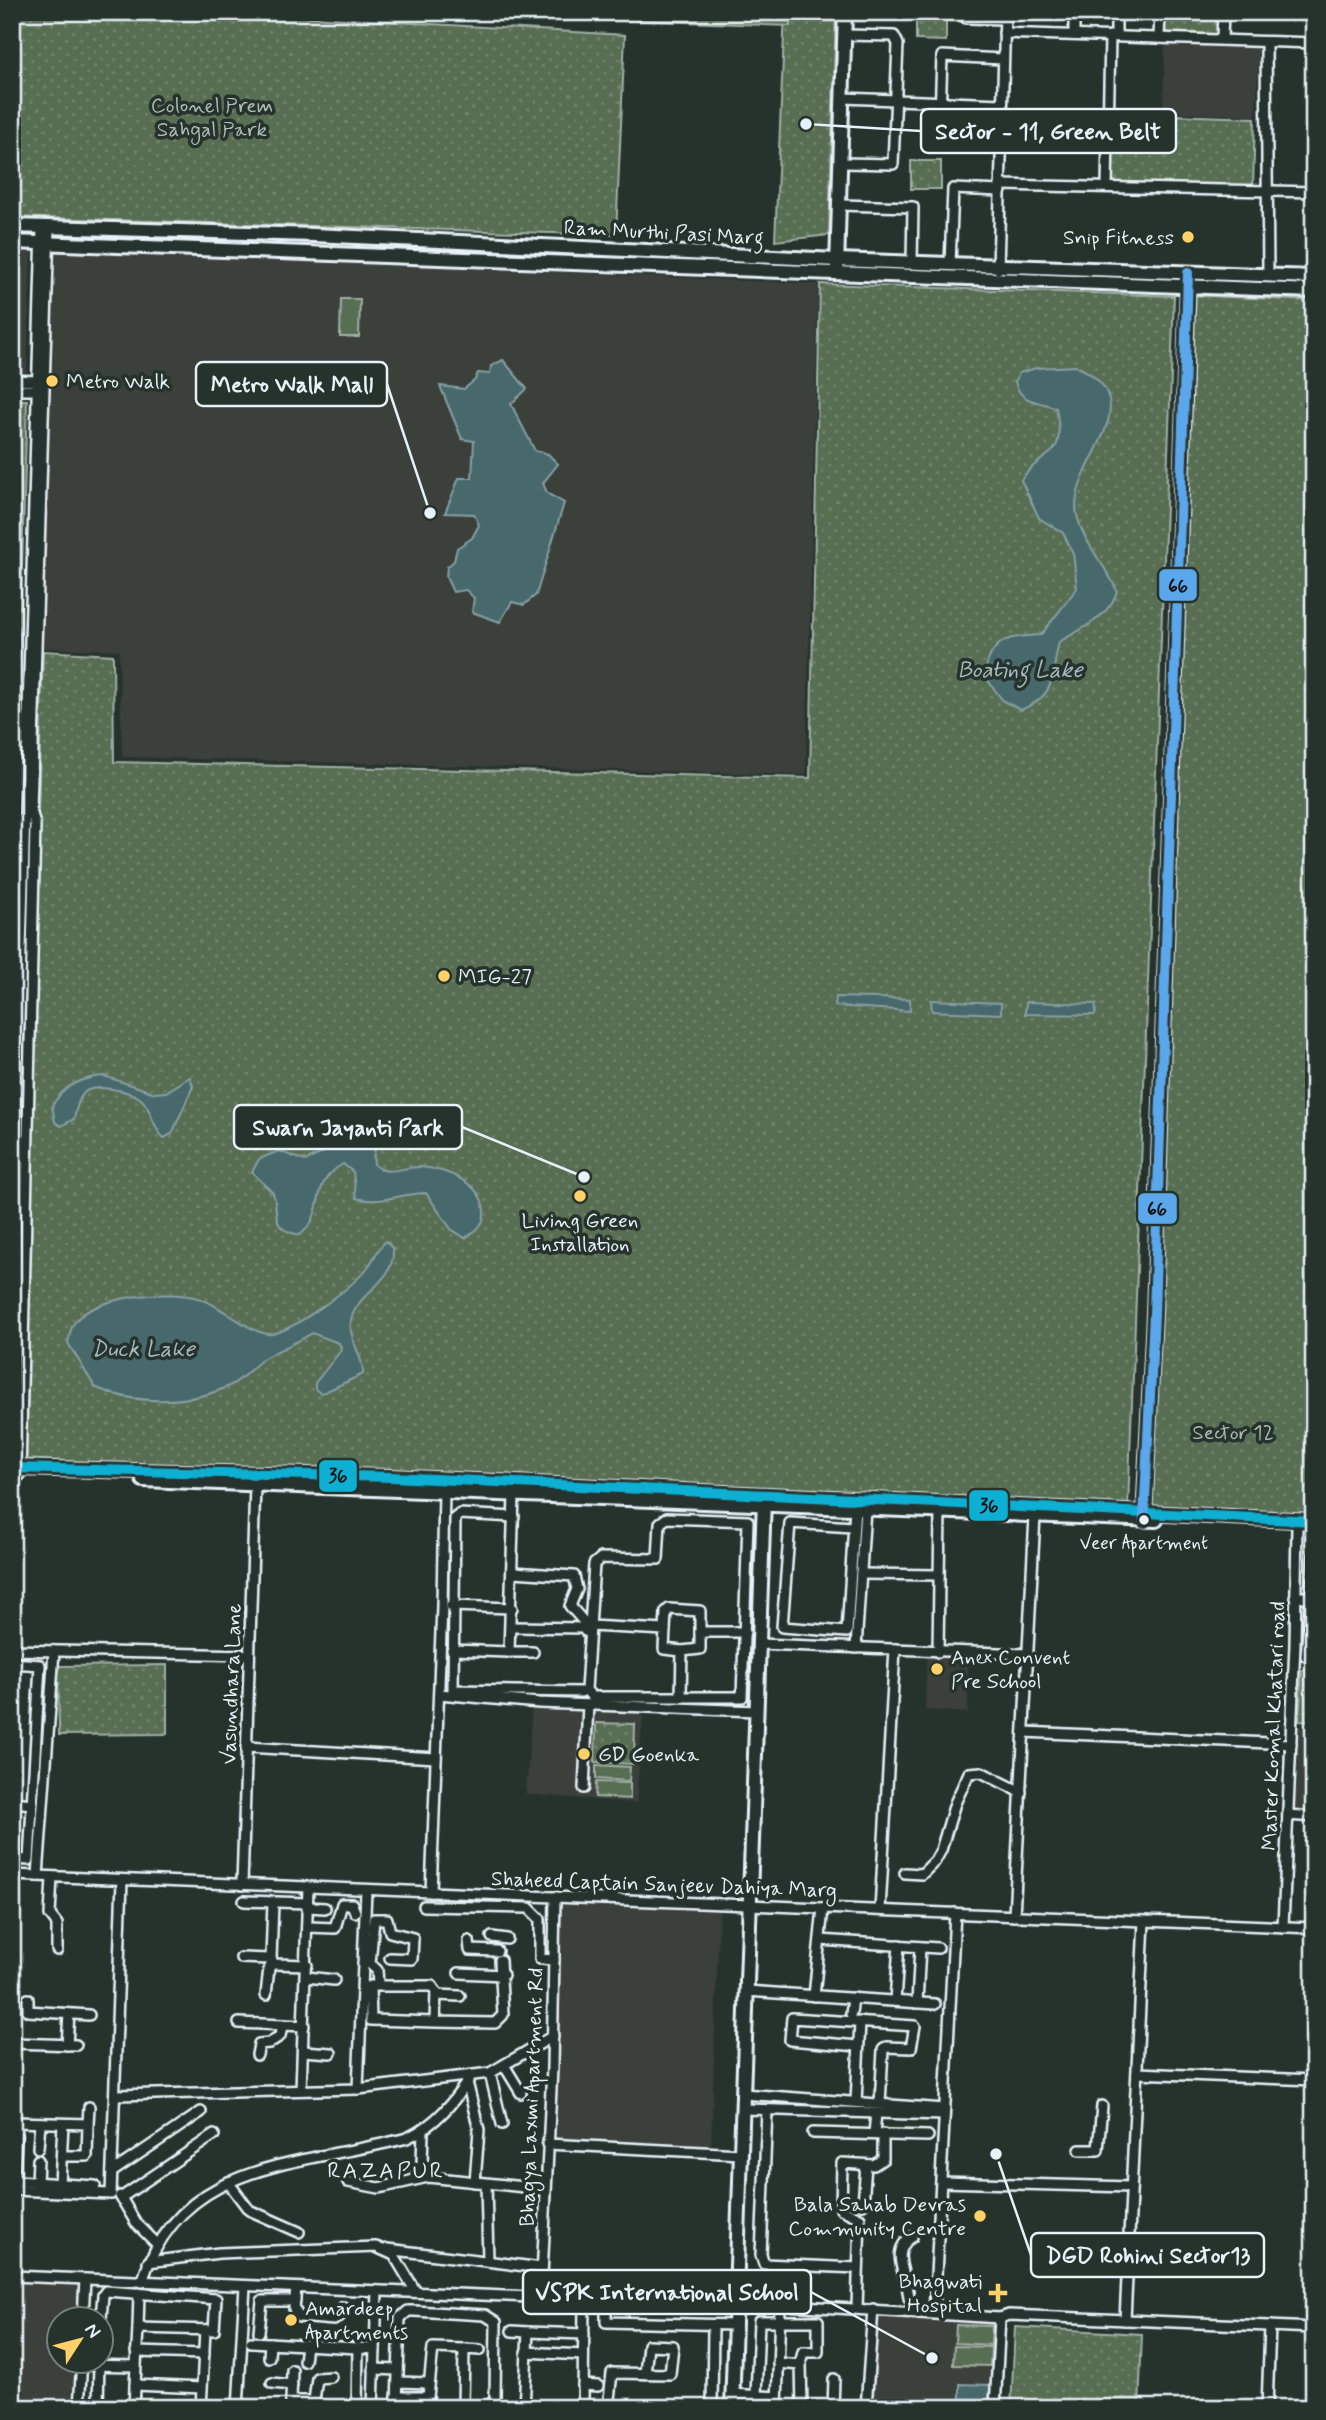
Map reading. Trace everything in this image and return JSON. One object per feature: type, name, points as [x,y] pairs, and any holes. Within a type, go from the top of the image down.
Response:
[{"type":"street","points":[[837,266],[845,12]]},
{"type":"street","points":[[962,12],[966,18],[1005,16],[998,272]]},
{"type":"street","points":[[1074,12],[1074,35]]},
{"type":"street","points":[[1107,187],[1116,12]]},
{"type":"street","points":[[1159,38],[1160,12]]},
{"type":"street","points":[[1222,40],[1223,12]]},
{"type":"street","points":[[1004,33],[1314,43]]},
{"type":"street","points":[[842,163],[893,164],[898,38],[845,36]]},
{"type":"street","points":[[1266,42],[1268,275]]},
{"type":"street","points":[[1001,146],[939,146],[939,103],[942,56],[1003,59]]},
{"type":"street","points":[[843,98],[1003,104]]},
{"type":"street","points":[[950,264],[953,189],[1107,187],[1314,192]]},
{"type":"street","points":[[839,205],[913,207],[912,261]]},
{"type":"street","name":"Ram Murthi Pasi Marg","points":[[12,226],[314,235],[837,266],[912,261],[998,272]]},
{"type":"street","points":[[16,1472],[25,1192],[45,227]]},
{"type":"street","name":"Ram Murthi Pasi Marg","points":[[12,242],[998,272],[1184,279],[1314,291]]},
{"type":"street","points":[[12,1260],[37,386],[45,243]]},
{"type":"street","name":"Ram Murthi Pasi Marg","points":[[1184,279],[1268,275],[1314,277]]},
{"type":"street","points":[[1140,1516],[1154,1314],[1184,279]]},
{"type":"street","points":[[12,380],[37,386]]},
{"type":"street","points":[[12,390],[37,386]]},
{"type":"street","points":[[12,809],[33,818]]},
{"type":"street","points":[[12,820],[24,815]]},
{"type":"street","points":[[14,1178],[25,1179]]},
{"type":"street","points":[[13,1193],[25,1192]]},
{"type":"street","points":[[16,1472],[1314,1521]]},
{"type":"street","points":[[16,1472],[255,1485],[444,1487],[514,1495],[749,1504],[764,1499],[860,1508],[1035,1516],[1140,1516],[1314,1527]]},
{"type":"street","name":"Vasundhara Lane","points":[[242,1885],[255,1485]]},
{"type":"street","points":[[431,1892],[444,1487]]},
{"type":"street","points":[[509,1652],[512,1627],[514,1495]]},
{"type":"street","points":[[764,1499],[732,2401],[754,2396],[777,2397]]},
{"type":"street","points":[[742,1698],[749,1504]]},
{"type":"street","points":[[853,1527],[790,1524],[782,1628],[847,1632],[853,1527],[860,1508]]},
{"type":"street","points":[[856,1648],[861,1574],[860,1508]]},
{"type":"street","points":[[938,1651],[940,1512]]},
{"type":"street","points":[[514,1517],[460,1514],[455,1518],[455,1606],[451,1684],[455,1691],[581,1692]]},
{"type":"street","points":[[1014,1916],[1035,1516]]},
{"type":"street","points":[[584,1788],[584,1705],[581,1692],[596,1560],[658,1559],[660,1523],[667,1518],[748,1521]]},
{"type":"street","name":"Master Komal Khatari road","points":[[1283,1927],[1297,1526]]},
{"type":"street","points":[[1306,1656],[1312,1602],[1314,1545]]},
{"type":"street","points":[[513,1572],[574,1576],[577,1589],[570,1606],[588,1627],[588,1694],[742,1698],[757,1705]]},
{"type":"street","points":[[861,1574],[939,1575]]},
{"type":"street","points":[[1295,1597],[1312,1602]]},
{"type":"street","points":[[442,1606],[512,1608]]},
{"type":"street","points":[[669,1609],[700,1611],[699,1651],[664,1649],[665,1630],[666,1612],[669,1609]]},
{"type":"street","points":[[512,1627],[665,1630]]},
{"type":"street","points":[[701,1632],[745,1632]]},
{"type":"street","points":[[759,1644],[1028,1654]]},
{"type":"street","points":[[880,1910],[895,1649]]},
{"type":"street","points":[[12,1650],[249,1655]]},
{"type":"street","points":[[452,1650],[533,1652]]},
{"type":"street","points":[[38,1876],[54,1651]]},
{"type":"street","points":[[681,1697],[682,1651]]},
{"type":"street","points":[[12,1663],[40,1665],[29,1860],[12,1859]]},
{"type":"street","points":[[439,1694],[584,1705],[757,1705]]},
{"type":"street","points":[[1024,1732],[1291,1744]]},
{"type":"street","points":[[36,1733],[48,1734]]},
{"type":"street","points":[[246,1747],[436,1758]]},
{"type":"street","points":[[905,1873],[922,1874],[935,1861],[969,1773],[981,1772],[1021,1792]]},
{"type":"street","points":[[12,1802],[33,1804]]},
{"type":"street","points":[[1289,1815],[1314,1817]]},
{"type":"street","name":"Shaheed Captain Sanjeev Dahiya Marg","points":[[12,1875],[1314,1928]]},
{"type":"street","points":[[52,1877],[50,1915],[57,1924],[57,1950]]},
{"type":"street","points":[[111,2194],[122,1880]]},
{"type":"street","points":[[301,2090],[308,1888]]},
{"type":"street","points":[[358,2089],[366,1889]]},
{"type":"street","name":"Bhagya Laxmi Apartment Rd","points":[[541,2297],[555,1897]]},
{"type":"street","points":[[244,1901],[325,1908]]},
{"type":"street","points":[[266,1995],[272,1961],[273,1902]]},
{"type":"street","points":[[308,1927],[335,1928],[342,1904],[352,1904],[355,1912]]},
{"type":"street","points":[[424,1906],[529,1908],[540,1919],[540,1959],[554,1959]]},
{"type":"street","points":[[814,1996],[823,1908]]},
{"type":"street","points":[[934,2313],[955,1913]]},
{"type":"street","points":[[377,1984],[377,1970],[370,1964],[374,1919],[387,1919],[390,1932],[413,1938],[412,1959],[390,1958]]},
{"type":"street","points":[[1125,2320],[1144,1921]]},
{"type":"street","points":[[435,2022],[434,1988],[427,1985],[377,1984],[369,1988],[371,2021],[435,2022],[499,2021],[503,2015],[500,1955],[505,1938],[492,1937]]},
{"type":"street","points":[[820,1940],[938,1948]]},
{"type":"street","points":[[469,1941],[470,1950],[500,1955]]},
{"type":"street","points":[[895,2001],[899,1945]]},
{"type":"street","points":[[918,2003],[920,1947]]},
{"type":"street","points":[[241,1958],[307,1965]]},
{"type":"street","points":[[458,1973],[503,1975]]},
{"type":"street","points":[[307,1977],[334,1980]]},
{"type":"street","points":[[747,1991],[935,2004]]},
{"type":"street","points":[[436,1995],[460,1996]]},
{"type":"street","points":[[851,2014],[853,1998]]},
{"type":"street","points":[[28,1999],[28,2011],[89,2015]]},
{"type":"street","points":[[12,2043],[72,2045],[69,2014]]},
{"type":"street","points":[[857,2308],[860,2218],[841,2209],[842,2163],[874,2165],[883,2159],[878,2134],[878,2108],[883,2050],[886,2047],[911,2048],[915,2026],[793,2018],[790,2040],[858,2046]]},
{"type":"street","points":[[856,2102],[860,2022]]},
{"type":"street","points":[[239,2023],[303,2026]]},
{"type":"street","points":[[257,2055],[259,2044],[270,2043],[280,2036],[282,2026]]},
{"type":"street","points":[[116,2095],[358,2089],[469,2079],[490,2073],[552,2036]]},
{"type":"street","points":[[303,2051],[331,2053]]},
{"type":"street","points":[[504,2065],[521,2093]]},
{"type":"street","points":[[490,2073],[502,2124]]},
{"type":"street","points":[[1137,2073],[1314,2080]]},
{"type":"street","points":[[142,2282],[156,2242],[185,2208],[228,2182],[279,2165],[398,2141],[423,2131],[444,2113],[469,2079]]},
{"type":"street","points":[[469,2079],[479,2130],[475,2182]]},
{"type":"street","points":[[743,2094],[856,2102],[878,2108]]},
{"type":"street","points":[[1080,2150],[1098,2150],[1102,2106]]},
{"type":"street","points":[[62,2156],[87,2156],[89,2107]]},
{"type":"street","points":[[743,2109],[878,2108],[944,2112]]},
{"type":"street","points":[[767,2110],[761,2255],[764,2264],[858,2268]]},
{"type":"street","points":[[112,2172],[201,2112]]},
{"type":"street","points":[[88,2124],[15,2122],[14,2176],[20,2183],[95,2186]]},
{"type":"street","points":[[38,2148],[40,2123]]},
{"type":"street","points":[[60,2185],[63,2124]]},
{"type":"street","points":[[415,2178],[422,2162],[423,2131]]},
{"type":"street","points":[[813,2133],[928,2136]]},
{"type":"street","points":[[122,2197],[214,2135]]},
{"type":"street","points":[[547,2144],[741,2154]]},
{"type":"street","points":[[37,2183],[38,2160]]},
{"type":"street","points":[[863,2204],[866,2165]]},
{"type":"street","points":[[348,2182],[379,2188],[415,2178],[544,2189]]},
{"type":"street","points":[[228,2182],[249,2210],[299,2232]]},
{"type":"street","points":[[941,2182],[1131,2188]]},
{"type":"street","points":[[486,2183],[488,2260]]},
{"type":"street","points":[[12,2190],[111,2194],[122,2197],[136,2223],[156,2242]]},
{"type":"street","points":[[909,2298],[908,2281],[900,2267],[900,2259],[903,2243],[912,2236]]},
{"type":"street","points":[[148,2262],[219,2253],[376,2247],[542,2268]]},
{"type":"street","points":[[386,2249],[394,2255],[416,2292]]},
{"type":"street","points":[[12,2276],[606,2300],[737,2302],[1000,2318],[1009,2315],[1314,2328]]},
{"type":"street","points":[[84,2304],[85,2279]]},
{"type":"street","points":[[238,2408],[244,2286]]},
{"type":"street","points":[[296,2288],[295,2312],[299,2317],[334,2320],[340,2316],[343,2307]]},
{"type":"street","points":[[373,2408],[377,2291]]},
{"type":"street","points":[[103,2304],[104,2292],[214,2297],[215,2329],[138,2328]]},
{"type":"street","points":[[134,2408],[139,2293]]},
{"type":"street","points":[[583,2405],[584,2299]]},
{"type":"street","points":[[606,2300],[606,2322],[735,2326]]},
{"type":"street","points":[[259,2332],[262,2301],[295,2301]]},
{"type":"street","points":[[777,2408],[780,2305]]},
{"type":"street","points":[[866,2408],[873,2309]]},
{"type":"street","points":[[404,2408],[398,2406],[397,2397],[400,2318],[404,2313],[490,2316],[498,2326],[495,2398],[490,2408]]},
{"type":"street","points":[[995,2408],[1000,2318]]},
{"type":"street","points":[[752,2408],[758,2323],[761,2319],[819,2323],[818,2351],[803,2352],[802,2408]]},
{"type":"street","points":[[712,2407],[713,2325]]},
{"type":"street","points":[[1267,2408],[1270,2326]]},
{"type":"street","points":[[201,2408],[205,2330]]},
{"type":"street","points":[[513,2331],[584,2334]]},
{"type":"street","points":[[524,2408],[528,2332]]},
{"type":"street","points":[[251,2342],[375,2349]]},
{"type":"street","points":[[269,2357],[270,2343]]},
{"type":"street","points":[[304,2361],[306,2345]]},
{"type":"street","points":[[357,2408],[358,2348]]},
{"type":"street","points":[[397,2397],[426,2398],[432,2349],[480,2350]]},
{"type":"street","points":[[463,2408],[464,2349]]},
{"type":"street","points":[[136,2352],[204,2354]]},
{"type":"street","points":[[526,2352],[583,2355]]},
{"type":"street","points":[[778,2363],[802,2364]]},
{"type":"street","points":[[116,2364],[136,2366]]},
{"type":"street","points":[[374,2369],[398,2370]]},
{"type":"street","points":[[292,2370],[291,2404],[314,2401],[317,2378],[331,2377]]},
{"type":"street","points":[[79,2408],[81,2374]]},
{"type":"street","points":[[98,2407],[99,2374]]},
{"type":"street","points":[[608,2408],[612,2374],[645,2374]]},
{"type":"street","points":[[832,2408],[834,2379]]},
{"type":"street","points":[[398,2382],[429,2383]]},
{"type":"street","points":[[272,2383],[292,2385]]},
{"type":"street","points":[[135,2385],[202,2388]]},
{"type":"street","points":[[583,2385],[598,2386]]},
{"type":"shaded area","points":[[1165,44],[1259,48],[1256,116],[1163,112]]},
{"type":"shaded area","points":[[12,249],[31,250],[27,372],[12,371]]},
{"type":"shaded area","points":[[54,249],[818,284],[806,775],[122,757],[119,650],[43,648]]},
{"type":"shaded area","points":[[927,1651],[968,1654],[968,1713],[925,1710]]},
{"type":"shaded area","name":"GD Goenka","points":[[532,1706],[643,1714],[636,1803],[526,1794]]},
{"type":"shaded area","points":[[1296,1726],[1314,1727],[1314,1812],[1292,1811]]},
{"type":"shaded area","points":[[560,1903],[719,1909],[711,2147],[551,2140]]},
{"type":"shaded area","points":[[12,2277],[80,2279],[79,2304],[46,2304],[46,2374],[75,2374],[74,2408],[12,2408]]},
{"type":"shaded area","points":[[873,2309],[996,2317],[995,2408],[866,2406]]},
{"type":"green space","name":"Colonel Prem Sahgal Park","points":[[12,12],[223,12],[625,35],[616,235],[12,217]]},
{"type":"green space","points":[[419,12],[791,12],[790,26]]},
{"type":"green space","points":[[785,12],[836,12],[829,235],[775,241]]},
{"type":"green space","points":[[916,12],[946,13],[946,41],[916,40]]},
{"type":"green space","points":[[1164,12],[1218,12],[1217,36],[1163,34]]},
{"type":"green space","points":[[1114,113],[1255,118],[1253,187],[1112,182]]},
{"type":"green space","points":[[911,161],[941,161],[941,189],[911,189]]},
{"type":"green space","points":[[820,284],[1174,296],[1128,1507],[18,1459],[43,651],[113,655],[114,762],[810,778]]},
{"type":"green space","name":"Sector 12","points":[[1189,295],[1314,301],[1314,1516],[1150,1510]]},
{"type":"green space","points":[[341,299],[360,299],[359,337],[340,337]]},
{"type":"green space","points":[[12,400],[27,400],[15,798],[12,798]]},
{"type":"green space","points":[[167,1665],[167,1734],[59,1735],[58,1666]]},
{"type":"green space","points":[[1302,1670],[1314,1671],[1314,1722],[1299,1721]]},
{"type":"green space","points":[[596,1723],[635,1724],[634,1764],[595,1762]]},
{"type":"green space","points":[[596,1765],[630,1767],[629,1781],[596,1779]]},
{"type":"green space","points":[[596,1782],[630,1783],[630,1799],[595,1797]]},
{"type":"green space","points":[[956,2325],[992,2326],[991,2345],[955,2343]]},
{"type":"green space","points":[[1015,2327],[1142,2334],[1139,2408],[1011,2408]]},
{"type":"green space","points":[[954,2346],[991,2347],[990,2366],[953,2365]]},
{"type":"water","points":[[503,360],[527,389],[511,404],[535,451],[548,454],[558,464],[543,483],[547,493],[564,503],[536,595],[524,605],[512,602],[500,622],[472,612],[474,598],[466,590],[453,592],[446,577],[447,567],[454,561],[457,548],[472,538],[479,525],[474,514],[445,513],[459,478],[472,478],[474,441],[462,439],[440,386],[464,389],[475,380],[478,373],[490,374],[491,366]]},
{"type":"water","name":"Boating Lake","points":[[1076,366],[1099,381],[1109,398],[1109,416],[1103,436],[1077,496],[1077,515],[1084,535],[1117,591],[1101,615],[1059,642],[1047,691],[1033,704],[1021,710],[1003,701],[984,675],[991,653],[1002,642],[1010,639],[1041,635],[1077,588],[1073,553],[1063,533],[1039,518],[1021,480],[1056,446],[1059,426],[1056,408],[1026,398],[1015,382],[1019,373],[1036,368]]},
{"type":"water","points":[[836,997],[910,999],[910,1011],[835,1006]]},
{"type":"water","points":[[931,1000],[1001,1003],[1001,1014],[932,1011]]},
{"type":"water","points":[[1026,1002],[1096,1004],[1095,1015],[1025,1014]]},
{"type":"water","points":[[104,1076],[155,1093],[166,1092],[190,1077],[193,1086],[172,1134],[164,1138],[142,1100],[116,1090],[88,1090],[80,1099],[74,1119],[61,1126],[55,1122],[52,1106],[62,1093],[81,1081]]},
{"type":"water","points":[[383,1114],[389,1121],[388,1127],[374,1151],[374,1164],[390,1171],[414,1167],[430,1168],[462,1180],[471,1186],[483,1203],[484,1218],[478,1228],[465,1238],[451,1229],[426,1193],[373,1200],[356,1198],[353,1172],[343,1164],[325,1180],[313,1217],[300,1235],[283,1229],[277,1220],[273,1193],[252,1172],[259,1159],[279,1151],[305,1161],[331,1149],[368,1119]]},
{"type":"water","name":"Duck Lake","points":[[386,1241],[393,1249],[389,1270],[352,1316],[351,1331],[363,1374],[325,1392],[320,1393],[315,1389],[315,1383],[342,1349],[339,1343],[312,1333],[264,1358],[240,1379],[216,1392],[163,1400],[127,1397],[95,1387],[68,1343],[73,1325],[84,1314],[98,1306],[115,1300],[153,1295],[201,1299],[256,1331],[272,1334],[282,1331],[308,1316],[361,1275]]},
{"type":"water","points":[[960,2384],[990,2385],[989,2400],[960,2399]]},
{"type":"transit line","name":"66","points":[[1144,1520],[1154,1314],[1188,273]]},
{"type":"transit line","name":"36","points":[[12,1468],[391,1477],[1314,1521]]},
{"type":"place","name":"Sector - 11, Green Belt","points":[[806,124]]},
{"type":"place","name":"Snip Fitness","points":[[1188,237]]},
{"type":"place","name":"Metro Walk","points":[[52,381]]},
{"type":"place","name":"Metro Walk Mall","points":[[430,513]]},
{"type":"place","name":"MIG-27","points":[[444,976]]},
{"type":"place","name":"Swarn Jayanti Park","points":[[584,1177]]},
{"type":"place","name":"Living Green Installation","points":[[580,1196]]},
{"type":"place","name":"Veer Apartment","points":[[1144,1520]]},
{"type":"place","name":"Anex Convent Pre School","points":[[937,1669]]},
{"type":"place","name":"GD Goenka","points":[[584,1754]]},
{"type":"place","name":"DGD Rohini Sector13","points":[[996,2154]]},
{"type":"place","name":"Bala Sahab Devras Community Centre","points":[[980,2216]]},
{"type":"place","name":"Bhagwati Hospital","points":[[998,2293]]},
{"type":"place","name":"Amardeep Apartments","points":[[291,2320]]},
{"type":"place","name":"VSPK International School","points":[[932,2358]]},
{"type":"district","name":"RAZAPUR","points":[[386,2170]]}]
